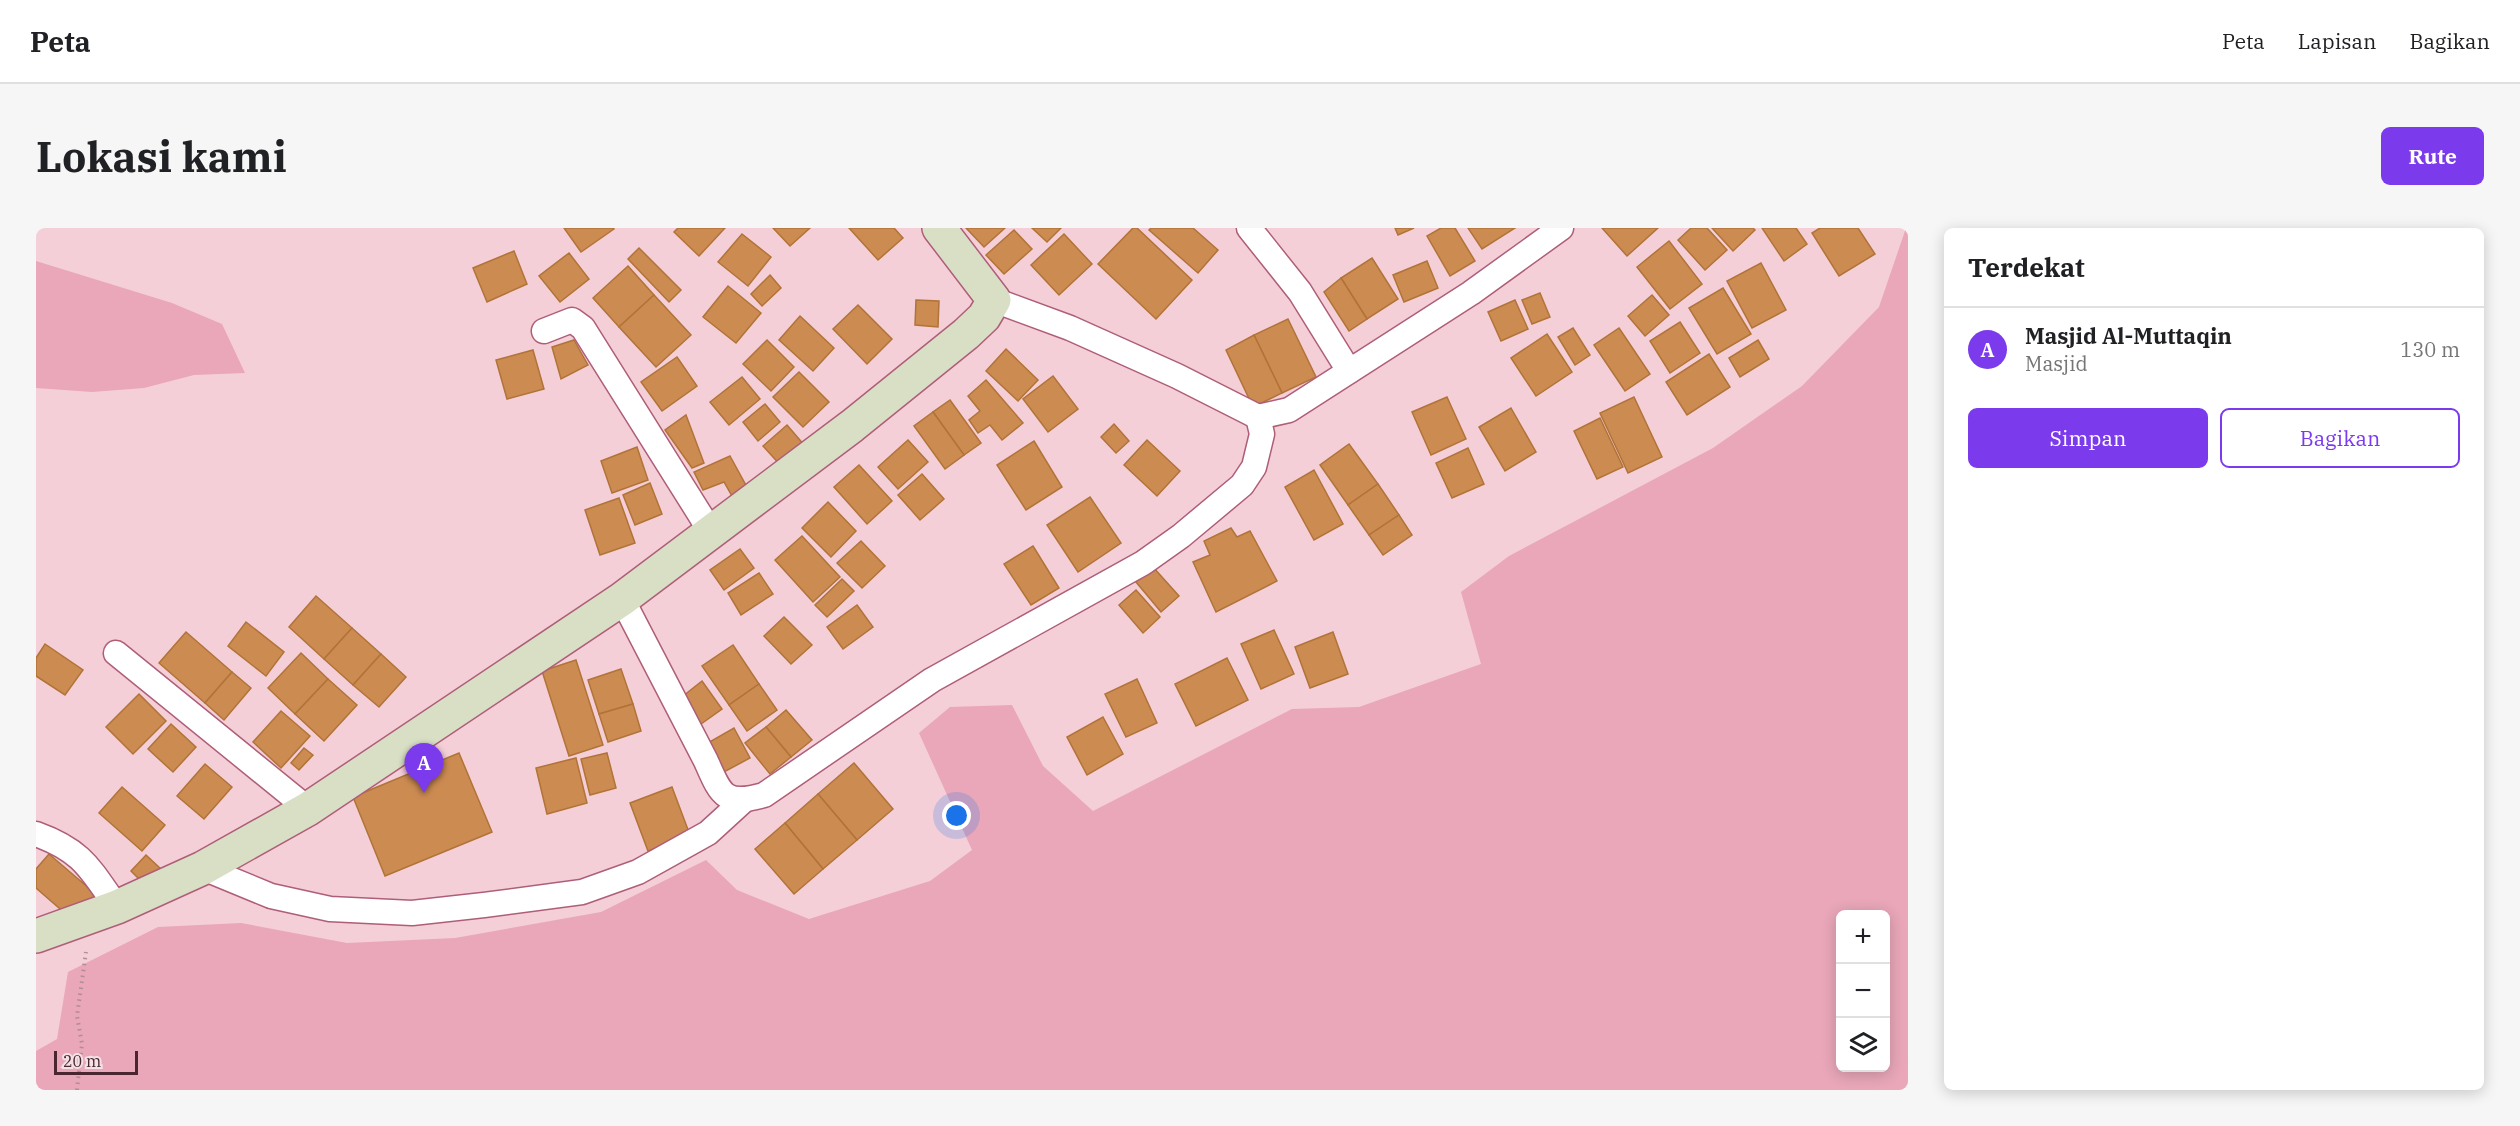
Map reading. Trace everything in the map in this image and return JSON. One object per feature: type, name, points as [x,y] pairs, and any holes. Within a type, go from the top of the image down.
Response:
[{"type":"main road","points":[[36,936],[117,907],[202,868],[308,809],[622,599],[852,426],[966,334],[984,317],[994,300],[939,228]]},
{"type":"street","points":[[1249,228],[1300,292],[1349,371]]},
{"type":"street","points":[[994,300],[1070,328],[1177,376],[1258,417],[1289,410],[1471,293],[1561,228]]},
{"type":"street","points":[[544,331],[572,320],[583,328],[711,532]]},
{"type":"street","points":[[622,599],[706,761],[717,787],[729,799],[743,801],[764,795],[932,680],[1143,563],[1181,536],[1242,485],[1254,467],[1262,434],[1258,417]]},
{"type":"street","points":[[117,653],[308,809]]},
{"type":"street","points":[[202,868],[271,896],[330,909],[412,913],[484,905],[582,892],[638,872],[708,833],[743,801]]},
{"type":"street","points":[[36,834],[71,850],[85,862],[117,907]]},
{"type":"path","points":[[77,1090],[82,1044],[77,1016],[85,954],[90,945]]},
{"type":"shaded area","points":[[1906,228],[1908,228],[1908,1090],[36,1090],[36,1051],[57,1039],[68,972],[158,927],[241,923],[347,943],[455,938],[601,912],[706,860],[737,890],[809,919],[930,881],[972,850],[919,733],[950,707],[1012,705],[1043,766],[1093,811],[1292,709],[1359,707],[1481,664],[1461,592],[1509,556],[1713,448],[1802,386],[1879,307]]},
{"type":"shaded area","points":[[36,261],[172,303],[222,324],[245,373],[194,375],[144,388],[92,392],[36,388]]},
{"type":"building","points":[[564,228],[613,228],[614,229],[581,252]]},
{"type":"building","points":[[678,228],[725,228],[699,256],[674,232]]},
{"type":"building","points":[[773,228],[810,228],[790,246]]},
{"type":"building","points":[[849,228],[894,228],[903,238],[878,260]]},
{"type":"building","points":[[966,228],[1005,228],[984,247]]},
{"type":"building","points":[[1032,228],[1061,228],[1047,242]]},
{"type":"building","points":[[1133,228],[1137,228],[1192,280],[1156,319],[1098,264]]},
{"type":"building","points":[[1151,228],[1193,228],[1218,250],[1198,273],[1149,230]]},
{"type":"building","points":[[1395,228],[1414,228],[1398,235]]},
{"type":"building","points":[[1441,228],[1455,228],[1475,261],[1450,276],[1427,236]]},
{"type":"building","points":[[1468,228],[1515,228],[1482,249]]},
{"type":"building","points":[[1602,228],[1658,228],[1627,256]]},
{"type":"building","points":[[1691,228],[1707,228],[1727,250],[1705,270],[1678,240]]},
{"type":"building","points":[[1712,228],[1753,228],[1755,230],[1733,251]]},
{"type":"building","points":[[1762,228],[1796,228],[1807,244],[1784,261]]},
{"type":"building","points":[[1820,228],[1858,228],[1875,254],[1839,276],[1812,233]]},
{"type":"building","points":[[1014,230],[1032,249],[1004,274],[986,255]]},
{"type":"building","points":[[742,234],[771,257],[748,286],[718,262]]},
{"type":"building","points":[[1064,234],[1092,264],[1059,295],[1031,265]]},
{"type":"building","points":[[1669,241],[1702,284],[1670,309],[1637,267]]},
{"type":"building","points":[[639,248],[681,290],[669,302],[628,259]]},
{"type":"building","points":[[514,251],[527,284],[487,302],[473,268]]},
{"type":"building","points":[[569,253],[589,279],[560,302],[539,276]]},
{"type":"building","points":[[1372,258],[1398,299],[1367,319],[1341,278]]},
{"type":"building","points":[[1427,261],[1438,288],[1404,302],[1393,275]]},
{"type":"building","points":[[1761,263],[1786,310],[1752,328],[1727,281]]},
{"type":"building","points":[[628,266],[654,295],[619,327],[593,298]]},
{"type":"building","points":[[770,275],[781,288],[762,306],[751,294]]},
{"type":"building","points":[[1341,278],[1367,319],[1349,331],[1324,292]]},
{"type":"building","points":[[728,286],[761,313],[736,343],[703,317]]},
{"type":"building","points":[[1723,288],[1751,334],[1717,354],[1689,308]]},
{"type":"building","points":[[1540,293],[1550,317],[1532,324],[1522,300]]},
{"type":"building","points":[[654,295],[691,335],[656,367],[619,327]]},
{"type":"building","points":[[1652,295],[1669,315],[1645,336],[1628,316]]},
{"type":"building","points":[[916,300],[939,301],[938,327],[915,325]]},
{"type":"building","points":[[1515,300],[1528,329],[1501,341],[1488,312]]},
{"type":"building","points":[[858,305],[892,339],[867,364],[833,329]]},
{"type":"building","points":[[800,316],[834,348],[813,371],[779,340]]},
{"type":"building","points":[[1288,319],[1316,377],[1282,393],[1254,335]]},
{"type":"building","points":[[1680,322],[1700,353],[1670,373],[1650,341]]},
{"type":"building","points":[[1573,328],[1590,355],[1575,365],[1558,337]]},
{"type":"building","points":[[1619,328],[1650,374],[1625,391],[1594,345]]},
{"type":"building","points":[[1547,334],[1572,372],[1536,396],[1511,358]]},
{"type":"building","points":[[1254,335],[1282,393],[1253,407],[1226,350]]},
{"type":"building","points":[[574,340],[588,365],[561,379],[552,347]]},
{"type":"building","points":[[767,340],[794,367],[771,391],[743,364]]},
{"type":"building","points":[[1758,340],[1769,359],[1740,377],[1729,358]]},
{"type":"building","points":[[1006,349],[1038,380],[1018,401],[986,371]]},
{"type":"building","points":[[533,350],[544,389],[507,399],[496,360]]},
{"type":"building","points":[[1709,354],[1730,387],[1687,415],[1666,382]]},
{"type":"building","points":[[677,357],[697,386],[662,411],[641,382]]},
{"type":"building","points":[[799,372],[829,402],[803,427],[773,397]]},
{"type":"building","points":[[1053,376],[1078,409],[1048,432],[1023,399]]},
{"type":"building","points":[[742,377],[760,399],[729,425],[710,402]]},
{"type":"building","points":[[986,380],[1023,423],[1002,440],[990,425],[978,433],[969,420],[980,411],[968,396]]},
{"type":"building","points":[[1447,397],[1466,439],[1431,455],[1412,412]]},
{"type":"building","points":[[1634,397],[1662,457],[1628,473],[1600,413]]},
{"type":"building","points":[[950,400],[981,443],[964,455],[933,412]]},
{"type":"building","points":[[765,404],[780,422],[758,441],[743,422]]},
{"type":"building","points":[[1511,408],[1536,452],[1505,471],[1479,427]]},
{"type":"building","points":[[933,412],[964,455],[945,469],[914,426]]},
{"type":"building","points":[[686,415],[704,463],[692,468],[665,430]]},
{"type":"building","points":[[1600,418],[1623,467],[1597,479],[1574,431]]},
{"type":"building","points":[[1114,424],[1129,441],[1116,453],[1101,437]]},
{"type":"building","points":[[787,425],[805,446],[782,467],[763,446]]},
{"type":"building","points":[[908,440],[928,462],[898,489],[878,467]]},
{"type":"building","points":[[1147,440],[1180,471],[1157,496],[1124,465]]},
{"type":"building","points":[[1034,441],[1062,487],[1026,510],[997,465]]},
{"type":"building","points":[[1349,444],[1378,484],[1348,505],[1320,465]]},
{"type":"building","points":[[637,447],[648,480],[612,493],[601,461]]},
{"type":"building","points":[[1468,448],[1484,484],[1452,498],[1436,463]]},
{"type":"building","points":[[730,456],[748,489],[732,496],[724,482],[703,490],[694,472]]},
{"type":"building","points":[[859,465],[892,501],[867,524],[834,487]]},
{"type":"building","points":[[1314,470],[1343,524],[1314,540],[1285,487]]},
{"type":"building","points":[[922,474],[944,499],[920,520],[898,495]]},
{"type":"building","points":[[650,483],[662,514],[635,525],[623,495]]},
{"type":"building","points":[[1378,484],[1399,515],[1369,535],[1348,505]]},
{"type":"building","points":[[1090,497],[1121,543],[1078,572],[1047,525]]},
{"type":"building","points":[[619,498],[635,543],[600,555],[585,510]]},
{"type":"building","points":[[828,502],[856,531],[831,557],[802,528]]},
{"type":"building","points":[[1399,515],[1412,535],[1383,555],[1369,535]]},
{"type":"building","points":[[1231,528],[1237,537],[1250,531],[1277,581],[1216,612],[1193,562],[1210,555],[1204,541]]},
{"type":"building","points":[[802,536],[840,577],[813,602],[775,560]]},
{"type":"building","points":[[861,541],[885,566],[862,588],[837,563]]},
{"type":"building","points":[[1033,546],[1059,588],[1031,605],[1004,564]]},
{"type":"building","points":[[740,549],[754,568],[724,590],[710,570]]},
{"type":"building","points":[[1153,567],[1179,596],[1161,612],[1136,582]]},
{"type":"building","points":[[759,573],[773,594],[741,615],[728,593]]},
{"type":"building","points":[[842,579],[854,591],[827,617],[815,605]]},
{"type":"building","points":[[1136,590],[1160,617],[1143,633],[1119,605]]},
{"type":"building","points":[[316,596],[352,628],[324,659],[289,627]]},
{"type":"building","points":[[857,605],[873,627],[843,649],[827,627]]},
{"type":"building","points":[[784,617],[812,645],[791,664],[764,636]]},
{"type":"building","points":[[246,622],[284,652],[266,676],[228,646]]},
{"type":"building","points":[[352,628],[381,654],[353,685],[324,659]]},
{"type":"building","points":[[1274,630],[1294,674],[1261,689],[1241,644]]},
{"type":"building","points":[[186,632],[232,672],[205,703],[159,663]]},
{"type":"building","points":[[1333,632],[1348,674],[1310,688],[1295,647]]},
{"type":"building","points":[[45,644],[83,670],[65,695],[36,676],[36,658]]},
{"type":"building","points":[[733,645],[759,684],[729,705],[702,666]]},
{"type":"building","points":[[301,653],[328,679],[295,714],[268,688]]},
{"type":"building","points":[[381,654],[406,677],[379,707],[353,685]]},
{"type":"building","points":[[1227,658],[1248,700],[1196,726],[1175,684]]},
{"type":"building","points":[[576,660],[603,745],[569,756],[542,671]]},
{"type":"building","points":[[621,669],[633,704],[599,714],[588,680]]},
{"type":"building","points":[[232,672],[251,688],[224,720],[205,703]]},
{"type":"building","points":[[328,679],[357,705],[324,741],[295,714]]},
{"type":"building","points":[[1137,679],[1157,723],[1126,737],[1105,694]]},
{"type":"building","points":[[702,681],[722,709],[701,724],[682,697]]},
{"type":"building","points":[[759,684],[777,710],[747,731],[729,705]]},
{"type":"building","points":[[139,694],[166,721],[133,754],[106,727]]},
{"type":"building","points":[[633,704],[641,731],[608,742],[599,714]]},
{"type":"building","points":[[786,710],[812,740],[791,757],[766,727]]},
{"type":"building","points":[[281,711],[310,736],[281,768],[253,742]]},
{"type":"building","points":[[1103,717],[1123,754],[1087,775],[1067,737]]},
{"type":"building","points":[[171,724],[196,747],[173,772],[148,749]]},
{"type":"building","points":[[766,727],[791,757],[770,774],[745,743]]},
{"type":"building","points":[[734,728],[750,758],[722,773],[706,744]]},
{"type":"building","points":[[304,748],[313,755],[299,770],[291,763]]},
{"type":"building","points":[[459,753],[492,832],[385,876],[353,797]]},
{"type":"building","points":[[607,753],[616,788],[590,795],[581,759]]},
{"type":"building","points":[[576,758],[587,803],[547,814],[536,768]]},
{"type":"building","points":[[854,763],[893,809],[857,840],[818,794]]},
{"type":"building","points":[[205,764],[232,787],[204,819],[177,796]]},
{"type":"building","points":[[122,787],[165,825],[142,851],[99,813]]},
{"type":"building","points":[[672,787],[690,835],[648,851],[630,803]]},
{"type":"building","points":[[818,794],[857,840],[823,869],[785,823]]},
{"type":"building","points":[[785,823],[823,869],[794,894],[755,849]]},
{"type":"building","points":[[49,854],[98,896],[75,922],[36,888],[36,869]]},
{"type":"building","points":[[146,855],[162,870],[146,886],[131,871]]},
{"type":"place","name":"Masjid Al-Muttaqin","points":[[424,793]]}]
